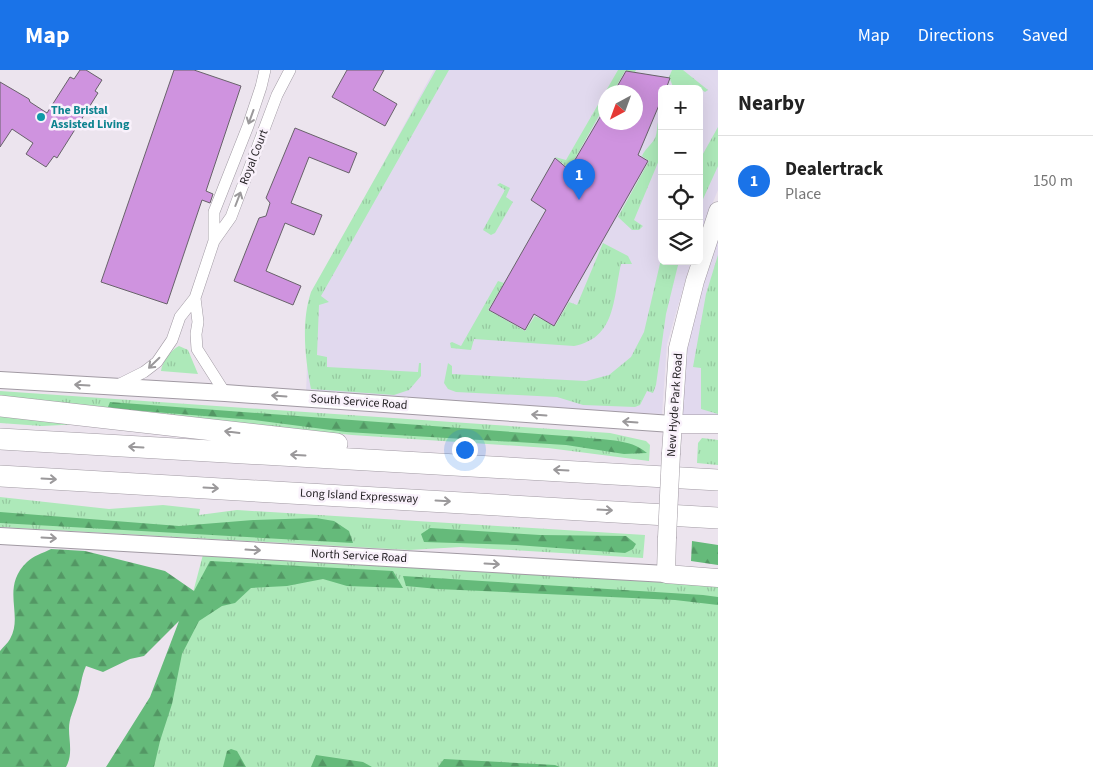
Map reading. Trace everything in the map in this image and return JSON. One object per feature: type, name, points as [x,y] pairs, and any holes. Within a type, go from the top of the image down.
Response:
[{"type":"highway","points":[[0,406],[339,444],[382,460]]},
{"type":"highway","points":[[0,439],[718,480]]},
{"type":"highway","name":"Long Island Expressway","points":[[0,476],[718,518]]},
{"type":"main road","name":"New Hyde Park Road","points":[[666,574],[672,424],[678,348],[695,281],[718,212]]},
{"type":"main road","name":"South Service Road","points":[[0,380],[225,393],[672,424],[718,424]]},
{"type":"main road","name":"North Service Road","points":[[0,536],[718,578]]},
{"type":"street","name":"Royal Court","points":[[214,241],[214,212],[248,126],[265,70]]},
{"type":"street","name":"Royal Court","points":[[195,298],[214,241],[231,218],[277,95],[290,70]]},
{"type":"street","points":[[114,386],[144,372],[157,362],[172,340],[180,317],[195,298]]},
{"type":"street","points":[[195,298],[198,322],[196,334],[197,349],[225,393]]},
{"type":"shaded area","points":[[434,70],[718,70],[718,190],[703,226],[703,85],[658,85],[658,265],[690,265],[667,344],[662,414],[306,395],[309,307],[313,293]]},
{"type":"shaded area","points":[[718,227],[718,417],[680,415],[689,327]]},
{"type":"green space","points":[[436,70],[449,70],[321,296],[329,302],[319,305],[317,355],[327,357],[327,367],[418,372],[419,363],[421,363],[421,376],[409,390],[394,395],[311,389],[307,365],[305,328],[311,292]]},
{"type":"green space","points":[[618,70],[636,70],[635,72],[625,71],[617,85],[609,85]]},
{"type":"green space","points":[[672,70],[683,70],[702,85],[672,85],[669,77]]},
{"type":"green space","points":[[703,86],[708,90],[705,92],[703,91]]},
{"type":"green space","points":[[598,105],[598,117],[569,169],[555,157],[566,160]]},
{"type":"green space","points":[[658,120],[658,163],[634,220],[643,226],[639,230],[632,230],[618,217],[649,161],[642,156],[655,137]]},
{"type":"green space","points":[[718,127],[718,166],[703,199],[703,175],[703,154]]},
{"type":"green space","points":[[500,183],[510,188],[506,197],[513,202],[495,233],[491,235],[483,230],[505,190],[497,185]]},
{"type":"green space","points":[[603,243],[628,256],[632,264],[621,264],[610,315],[598,335],[588,342],[574,346],[474,339],[471,350],[451,348],[450,343],[452,342],[461,346],[498,281],[504,283],[488,310],[525,331],[535,316],[555,326],[569,302],[577,305]]},
{"type":"green space","points":[[718,255],[718,414],[701,409],[701,368],[693,367],[706,294]]},
{"type":"green space","points":[[660,265],[678,265],[666,314],[656,385],[653,393],[647,391],[640,405],[635,407],[583,405],[557,397],[456,392],[448,389],[444,383],[448,363],[452,366],[452,374],[586,381],[609,375],[631,357],[644,332]]},
{"type":"green space","points":[[179,346],[188,350],[198,374],[161,371],[167,357]]},
{"type":"green space","points":[[0,391],[610,433],[646,441],[650,445],[649,461],[548,448],[352,435],[0,399]]},
{"type":"green space","points":[[110,402],[606,439],[633,445],[647,453],[624,454],[566,445],[346,432],[254,420],[117,409],[108,407]]},
{"type":"green space","points":[[0,412],[82,424],[42,426],[0,423]]},
{"type":"green space","points":[[702,438],[718,440],[718,465],[697,463],[698,443]]},
{"type":"green space","points":[[0,497],[109,509],[163,505],[200,509],[199,515],[237,510],[645,535],[643,558],[461,547],[409,550],[0,527]]},
{"type":"green space","points":[[0,512],[179,526],[253,520],[316,518],[334,521],[349,531],[353,543],[0,523]]},
{"type":"green space","points":[[430,528],[540,535],[626,536],[636,544],[633,549],[625,553],[516,545],[424,542],[421,534]]},
{"type":"green space","points":[[692,541],[718,545],[718,565],[691,561]]},
{"type":"green space","points":[[205,547],[718,578],[718,767],[147,767]]},
{"type":"green space","points":[[51,549],[85,551],[165,571],[194,591],[210,561],[393,571],[403,588],[347,586],[323,579],[287,586],[251,588],[235,603],[222,606],[199,621],[182,654],[172,704],[154,767],[106,767],[150,697],[179,621],[144,656],[130,659],[103,672],[86,666],[70,721],[70,753],[66,767],[0,767],[0,651],[14,630],[13,591],[15,582],[19,572],[27,562]]},
{"type":"green space","points":[[403,576],[703,595],[718,597],[718,605],[675,600],[438,589],[406,586]]},
{"type":"green space","points":[[231,749],[237,751],[246,767],[223,767],[227,751]]},
{"type":"green space","points":[[316,755],[363,762],[372,767],[311,767]]},
{"type":"green space","points":[[444,759],[555,765],[560,767],[438,767]]},
{"type":"building","name":"The Bristal Assisted Living","points":[[80,70],[86,70],[102,80],[95,91],[98,93],[57,158],[54,156],[46,167],[26,154],[33,143],[12,129],[0,147],[0,82],[29,99],[30,102],[47,113],[70,77],[74,79]]},
{"type":"building","points":[[174,70],[194,70],[241,86],[206,191],[213,194],[210,203],[202,200],[167,304],[101,282]]},
{"type":"building","points":[[347,70],[384,70],[373,90],[397,104],[385,126],[332,97]]},
{"type":"building","points":[[626,71],[670,78],[667,85],[658,85],[658,108],[638,155],[648,161],[554,326],[534,314],[525,330],[489,310],[546,210],[531,200],[555,158],[569,170],[598,121],[598,130],[643,130],[643,85],[618,85]]},
{"type":"building","points":[[295,128],[357,153],[349,173],[309,157],[291,203],[322,215],[314,235],[285,223],[266,271],[301,286],[293,305],[234,281],[259,218],[266,216],[270,203],[266,198]]},
{"type":"place","name":"The Bristal Assisted Living","points":[[41,117]]},
{"type":"place","name":"Dealertrack","points":[[579,200]]}]
